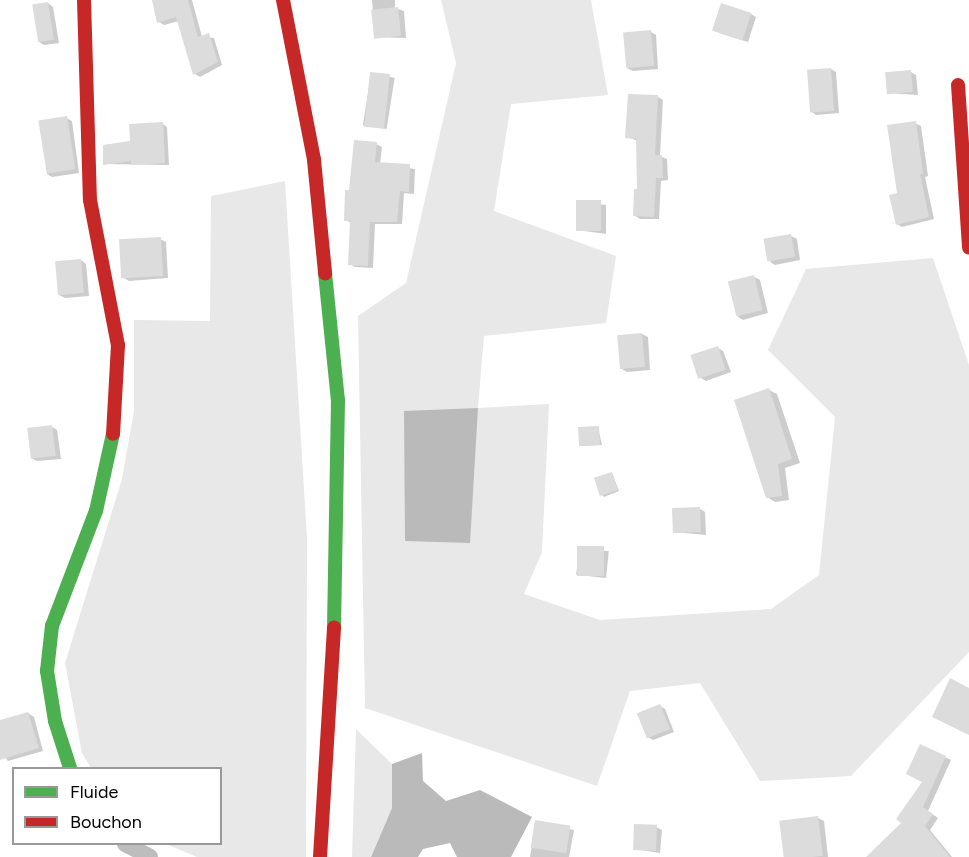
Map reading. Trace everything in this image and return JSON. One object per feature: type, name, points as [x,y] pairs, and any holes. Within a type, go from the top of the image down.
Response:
[{"type":"main road","points":[[70,767],[55,721],[47,671],[52,626],[102,490],[110,459],[118,393],[117,345],[90,200],[84,0]]},
{"type":"main road","points":[[283,0],[314,160],[338,400],[333,676],[320,857]]},
{"type":"main road","points":[[958,85],[969,248]]},
{"type":"street","points":[[129,845],[150,857]]},
{"type":"shaded area","points":[[441,0],[591,0],[608,95],[511,104],[494,211],[616,256],[606,323],[484,336],[478,408],[549,404],[542,552],[524,594],[600,620],[771,609],[819,575],[835,417],[768,350],[806,269],[933,258],[969,365],[969,652],[851,776],[760,781],[700,683],[630,691],[597,786],[365,708],[358,316],[406,283],[456,63]]},
{"type":"shaded area","points":[[285,181],[307,538],[306,857],[197,857],[168,845],[222,845],[222,767],[90,767],[82,753],[65,663],[122,479],[134,411],[134,320],[210,321],[211,196]]},
{"type":"shaded area","points":[[478,408],[470,543],[405,541],[404,411]]},
{"type":"shaded area","points":[[356,729],[392,764],[392,808],[371,857],[352,857]]},
{"type":"shaded area","points":[[422,753],[423,781],[446,801],[480,790],[532,817],[511,857],[457,857],[450,843],[423,849],[418,857],[371,857],[392,808],[392,764]]},
{"type":"building","points":[[152,0],[188,0],[198,37],[209,33],[218,62],[193,75],[176,17],[157,23]]},
{"type":"building","points":[[48,2],[54,40],[38,42],[32,5]]},
{"type":"building","points":[[721,3],[751,13],[742,40],[712,31]]},
{"type":"building","points":[[398,7],[401,36],[374,39],[371,10]]},
{"type":"building","points":[[651,30],[654,66],[626,68],[623,32]]},
{"type":"building","points":[[831,68],[834,111],[810,113],[807,70]]},
{"type":"building","points":[[911,70],[913,92],[887,94],[885,72]]},
{"type":"building","points":[[370,72],[390,74],[384,129],[364,127]]},
{"type":"building","points":[[628,94],[658,95],[655,155],[662,155],[663,178],[656,178],[654,217],[633,216],[634,189],[637,189],[636,139],[625,138]]},
{"type":"building","points":[[67,116],[75,169],[47,174],[38,121]]},
{"type":"building","points":[[916,121],[923,174],[920,174],[929,217],[896,225],[889,195],[897,193],[887,125]]},
{"type":"building","points":[[163,122],[165,163],[131,165],[131,161],[103,165],[103,145],[130,141],[129,124]]},
{"type":"building","points":[[354,140],[377,142],[375,162],[410,164],[409,192],[400,191],[397,222],[370,222],[368,266],[348,265],[350,221],[344,221],[345,190],[349,190]]},
{"type":"building","points":[[576,200],[601,200],[601,231],[576,231]]},
{"type":"building","points":[[791,234],[795,257],[767,262],[763,239]]},
{"type":"building","points":[[161,237],[163,276],[121,278],[119,239]]},
{"type":"building","points":[[81,259],[84,293],[58,295],[55,261]]},
{"type":"building","points":[[754,275],[763,310],[737,316],[728,282]]},
{"type":"building","points":[[642,333],[645,367],[620,369],[617,335]]},
{"type":"building","points":[[718,346],[726,370],[698,379],[690,355]]},
{"type":"building","points":[[769,388],[792,459],[778,464],[782,496],[766,498],[734,400]]},
{"type":"building","points":[[52,425],[56,456],[31,459],[27,428]]},
{"type":"building","points":[[599,426],[600,445],[579,446],[578,427]]},
{"type":"building","points":[[612,472],[618,490],[600,496],[594,478]]},
{"type":"building","points":[[700,507],[701,532],[673,533],[672,508]]},
{"type":"building","points":[[577,546],[604,546],[604,576],[577,576]]},
{"type":"building","points":[[950,678],[969,688],[969,735],[932,717]]},
{"type":"building","points":[[660,704],[670,729],[647,738],[637,713]]},
{"type":"building","points":[[28,712],[39,748],[0,760],[0,720]]},
{"type":"building","points":[[920,744],[946,756],[923,807],[933,814],[925,826],[950,857],[866,857],[901,823],[896,819],[922,782],[906,774]]},
{"type":"building","points":[[818,816],[823,856],[784,857],[779,821]]},
{"type":"building","points":[[535,820],[571,826],[566,853],[531,848]]},
{"type":"building","points":[[634,824],[657,825],[656,851],[633,850]]},
{"type":"traffic: fast","points":[[325,273],[338,400],[334,627]]},
{"type":"traffic: fast","points":[[70,767],[55,721],[47,671],[52,626],[96,511],[113,434]]},
{"type":"traffic: jam","points":[[84,0],[90,200],[118,345],[113,434]]},
{"type":"traffic: jam","points":[[283,0],[314,160],[325,273]]},
{"type":"traffic: jam","points":[[958,85],[969,248]]},
{"type":"traffic: jam","points":[[320,857],[334,627]]}]
